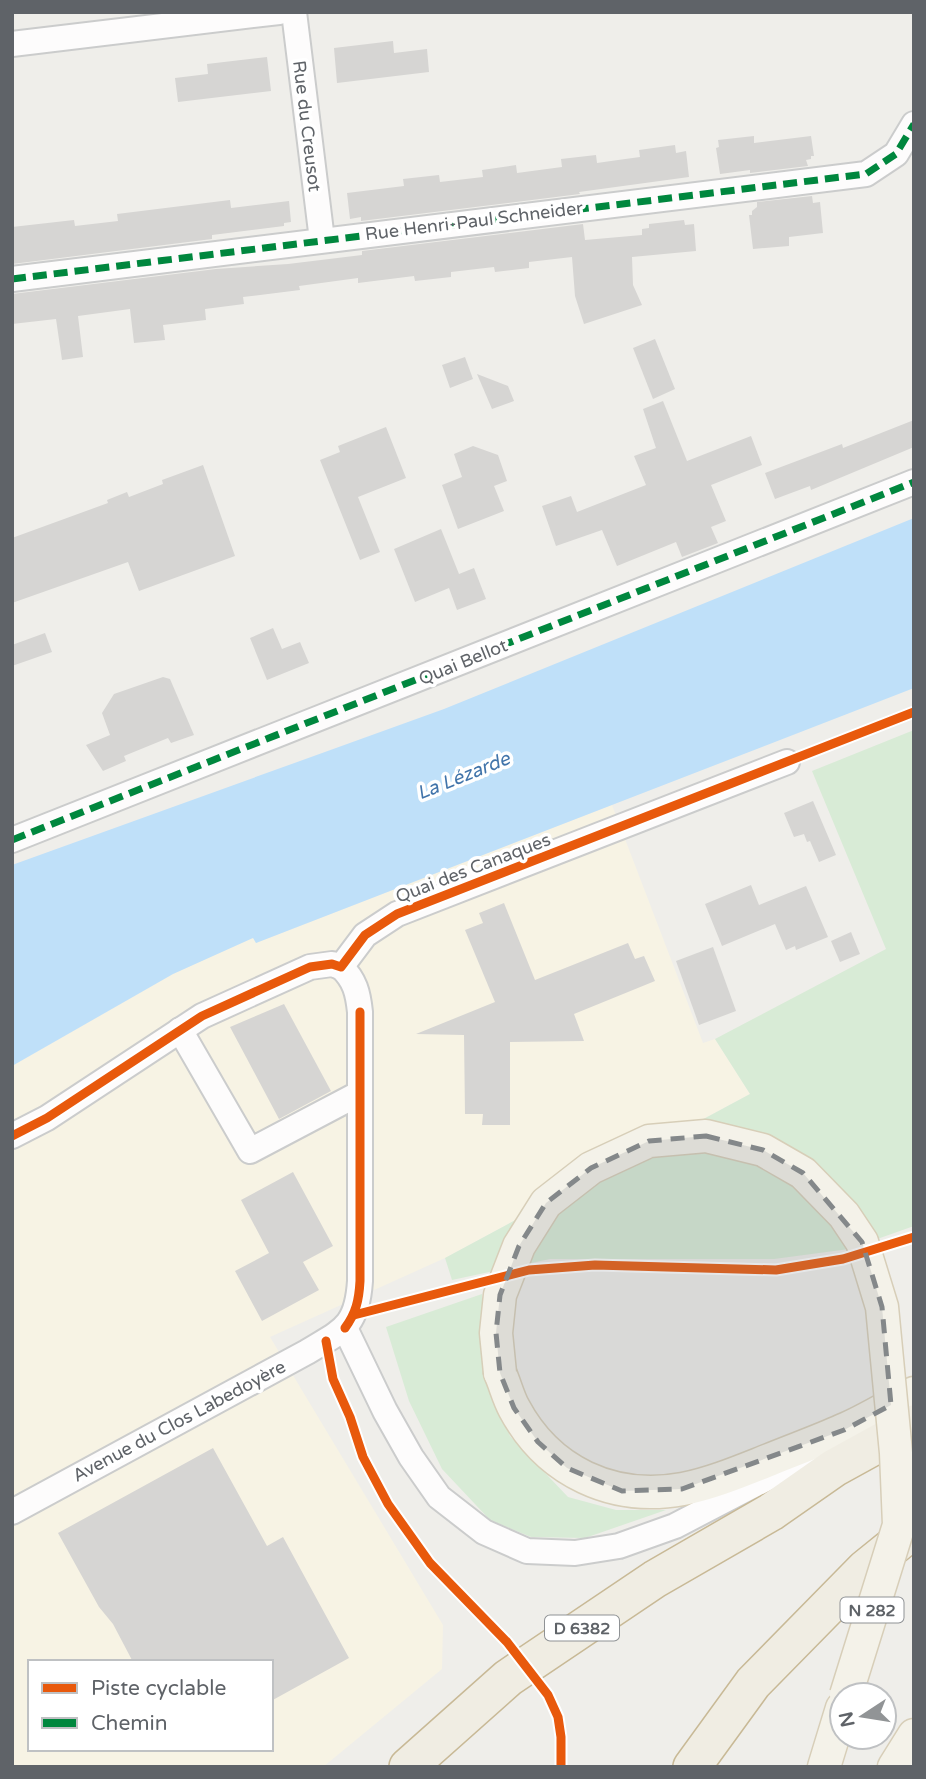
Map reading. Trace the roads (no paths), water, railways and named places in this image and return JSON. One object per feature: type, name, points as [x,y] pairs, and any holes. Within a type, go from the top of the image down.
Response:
[{"type":"highway","points":[[771,1512],[834,1468],[914,1424]]},
{"type":"highway","name":"D 6382","points":[[408,1767],[508,1678],[655,1579],[771,1512],[831,1487],[914,1445]]},
{"type":"highway","points":[[692,1767],[752,1683],[906,1527]]},
{"type":"main road","points":[[906,1527],[896,1453],[882,1307],[862,1242],[844,1215],[803,1172],[763,1150],[706,1136],[649,1141],[591,1168],[546,1203],[519,1247],[500,1295],[496,1333],[500,1373],[514,1408],[538,1442],[567,1468],[596,1484],[622,1491],[649,1493],[710,1482],[844,1430],[914,1394]]},
{"type":"main road","name":"N 282","points":[[851,1681],[906,1527],[914,1477]]},
{"type":"main road","points":[[831,1605],[914,1553]]},
{"type":"main road","points":[[894,1767],[914,1735]]},
{"type":"street","points":[[12,44],[279,12]]},
{"type":"street","name":"Rue du Creusot","points":[[294,12],[321,240]]},
{"type":"street","name":"Rue Henri-Paul Schneider","points":[[12,279],[866,174],[896,154],[914,124]]},
{"type":"street","name":"Quai Bellot","points":[[12,840],[914,482]]},
{"type":"street","name":"Quai des Canaques","points":[[341,967],[365,935],[397,914],[787,762]]},
{"type":"street","points":[[12,1136],[47,1118],[202,1016],[310,967],[332,964],[341,967],[358,990],[360,1012],[359,1299],[354,1315],[345,1328],[384,1410],[411,1457],[439,1497],[484,1532],[527,1551],[575,1553],[619,1546],[675,1526],[825,1448],[914,1394]]},
{"type":"street","points":[[180,1030],[250,1152],[360,1093]]},
{"type":"street","name":"Avenue du Clos Labedoyère","points":[[12,1512],[307,1352],[345,1328]]},
{"type":"water","name":"La Lézarde","points":[[914,518],[914,688],[256,943],[253,938],[173,974],[12,1066],[12,865],[444,709]]}]
